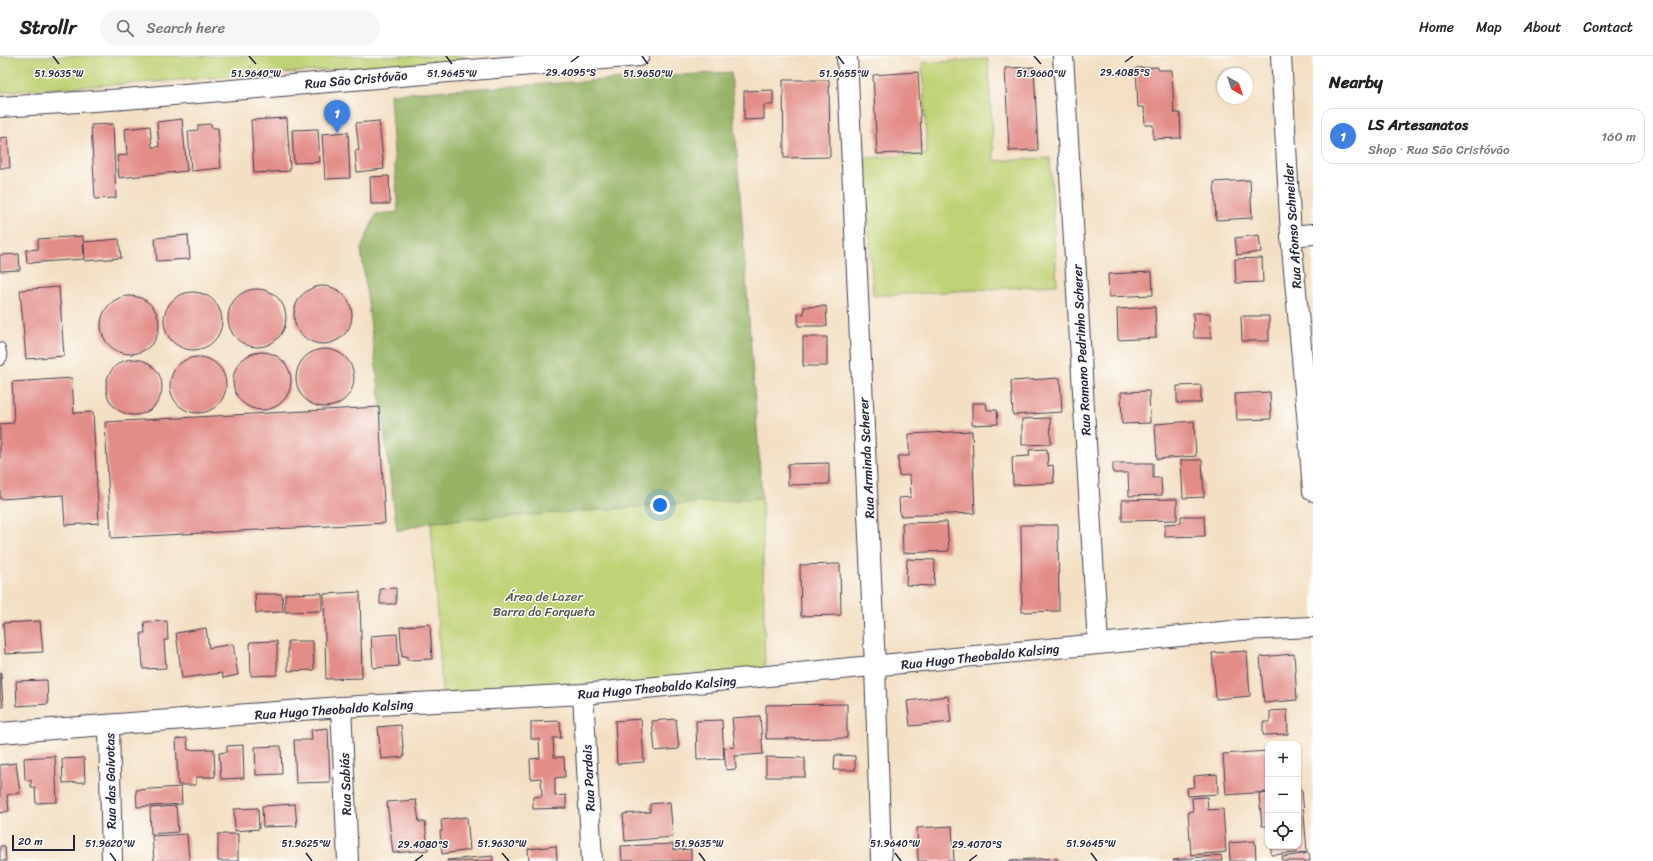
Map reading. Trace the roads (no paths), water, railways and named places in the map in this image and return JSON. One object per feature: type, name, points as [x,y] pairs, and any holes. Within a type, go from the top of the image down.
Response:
[{"type":"street","name":"Rua São Cristóvão","points":[[0,107],[132,99],[639,56]]},
{"type":"street","name":"Rua Arminda Scherer","points":[[847,56],[875,666],[881,861]]},
{"type":"street","name":"Rua Romano Pedrinho Scherer","points":[[1063,56],[1098,644]]},
{"type":"street","name":"Rua Afonso Schneider","points":[[1281,56],[1291,236],[1311,424],[1313,492]]},
{"type":"street","points":[[1291,236],[1313,234]]},
{"type":"street","name":"Rua Hugo Theobaldo Kalsing","points":[[0,733],[109,726],[342,707],[583,694],[1242,630],[1313,627]]},
{"type":"street","name":"Rua Pardais","points":[[583,694],[592,861]]},
{"type":"street","name":"Rua Sabiás","points":[[342,707],[348,861]]},
{"type":"street","name":"Rua das Gaivotas","points":[[109,726],[112,861]]},
{"type":"lane","points":[[0,348],[2,357],[0,360]]},
{"type":"place","name":"LS Artesanatos","points":[[337,133]]},
{"type":"park label","name":"Área de Lazer Barra do Forqueta","points":[[544,604]]}]
